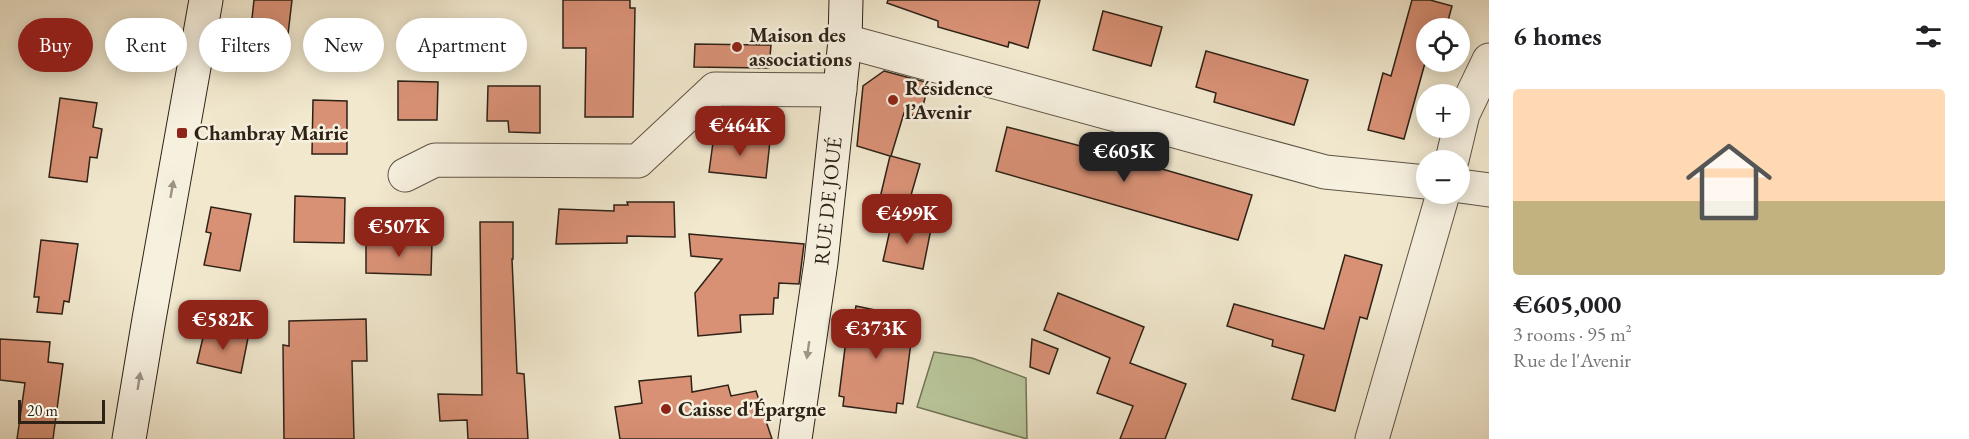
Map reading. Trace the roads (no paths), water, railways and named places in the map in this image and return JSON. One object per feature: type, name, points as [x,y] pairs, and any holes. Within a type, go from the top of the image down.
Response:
[{"type":"street","points":[[129,439],[206,0]]},
{"type":"street","name":"RUE DE JOUÉ","points":[[795,439],[821,262],[845,41],[846,0]]},
{"type":"street","points":[[845,41],[1325,172],[1416,181]]},
{"type":"street","points":[[1454,150],[1463,114],[1489,60]]},
{"type":"street","points":[[405,176],[435,160],[638,161],[715,88],[840,90]]},
{"type":"street","points":[[1470,187],[1489,190]]},
{"type":"street","points":[[1372,439],[1440,204]]},
{"type":"place","name":"Maison des associations","points":[[737,47]]},
{"type":"place","name":"Résidence l’Avenir","points":[[893,100]]},
{"type":"place","name":"Chambray Mairie","points":[[182,133]]},
{"type":"place","name":"Caisse d'Épargne","points":[[666,409]]}]
